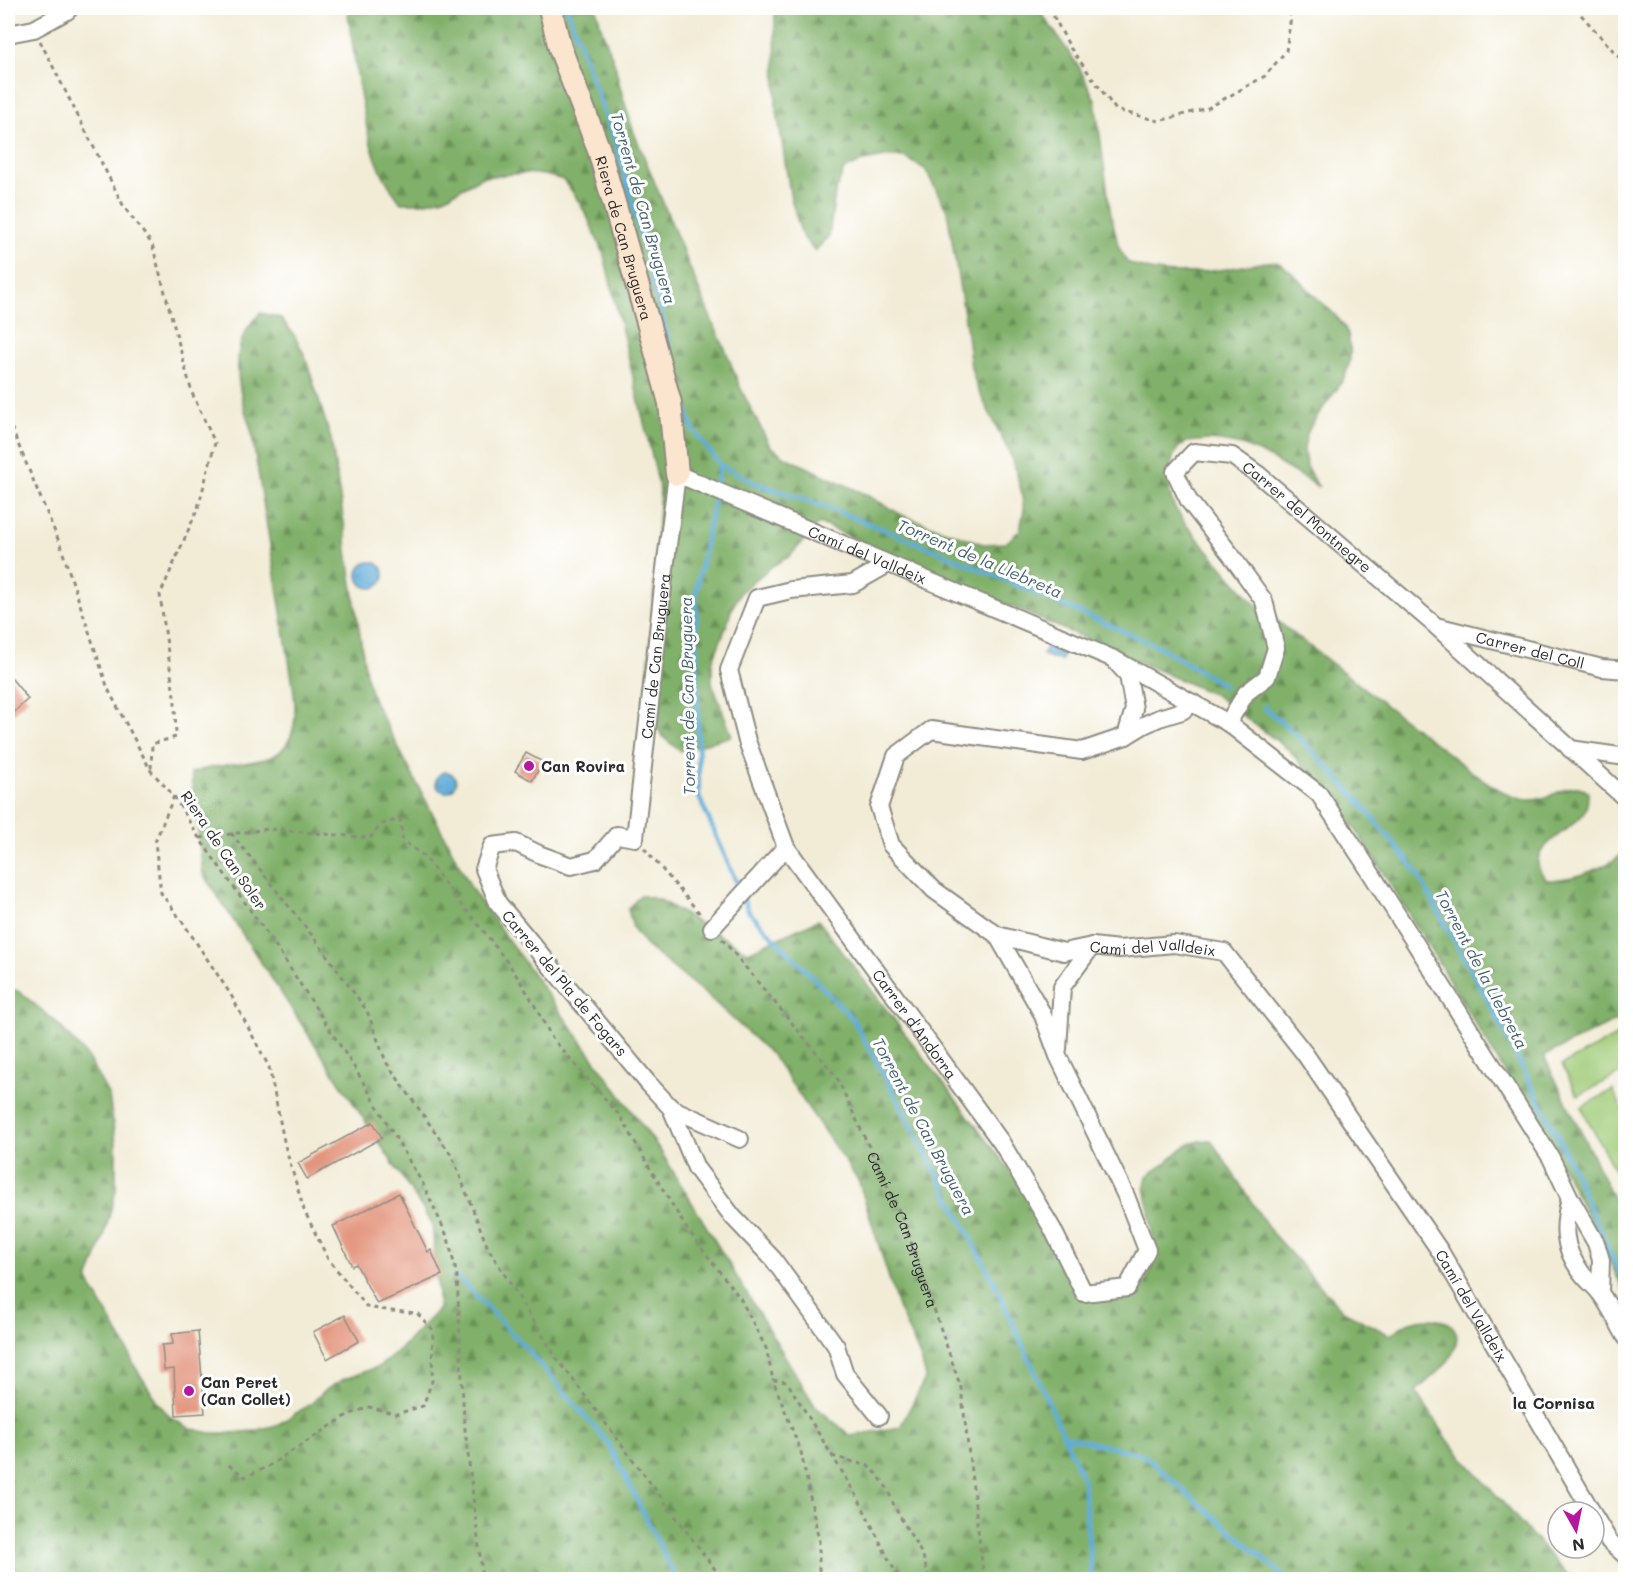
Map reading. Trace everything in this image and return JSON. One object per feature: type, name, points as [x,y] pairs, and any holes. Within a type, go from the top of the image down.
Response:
[{"type":"street","points":[[8,34],[34,29],[70,8]]},
{"type":"street","name":"Riera de Can Bruguera","points":[[550,8],[560,48],[599,150],[649,326],[670,404],[677,474]]},
{"type":"street","name":"Carrer del Montnegre","points":[[1228,723],[1246,693],[1267,677],[1276,648],[1264,601],[1189,501],[1175,472],[1194,452],[1232,456],[1259,475],[1436,626],[1626,798]]},
{"type":"street","name":"Camí del Valldeix","points":[[677,474],[1114,659]]},
{"type":"street","name":"Camí de Can Bruguera","points":[[635,838],[677,474]]},
{"type":"street","name":"Carrer d'Andorra","points":[[888,564],[854,584],[791,590],[758,598],[729,670],[747,741],[786,847],[1001,1142],[1052,1228],[1084,1293],[1127,1288],[1147,1250],[1126,1196],[1058,1056],[1042,1013],[997,935]]},
{"type":"street","name":"Carrer del Coll","points":[[1436,626],[1602,668],[1626,670]]},
{"type":"street","points":[[1114,659],[1228,723],[1319,794],[1551,1158],[1570,1198],[1596,1243],[1601,1260],[1600,1293]]},
{"type":"street","points":[[1114,659],[1128,675],[1134,709],[1126,736]]},
{"type":"street","name":"Camí del Valldeix","points":[[1193,703],[1182,711],[1159,718],[1126,736],[1082,751],[930,730],[896,756],[879,807],[891,845],[934,890],[997,935],[1064,952],[1092,946],[1119,949],[1174,944],[1224,952],[1305,1054],[1440,1251],[1585,1500]]},
{"type":"street","points":[[1570,749],[1626,757]]},
{"type":"street","name":"Carrer del Pla de Fogars","points":[[635,838],[617,836],[595,860],[571,866],[540,855],[516,843],[492,846],[483,869],[498,903],[671,1108],[696,1168],[733,1217],[773,1259],[836,1346],[845,1374],[879,1416]]},
{"type":"street","points":[[712,928],[786,847]]},
{"type":"street","name":"Carrer d'Andorra","points":[[1058,1056],[1062,987],[1092,946]]},
{"type":"street","name":"Carrer del Pla de Fogars","points":[[671,1108],[741,1139]]},
{"type":"street","points":[[1570,1198],[1565,1216],[1564,1235],[1569,1251],[1580,1272],[1600,1293],[1626,1337]]},
{"type":"street","name":"Camí del Valldeix","points":[[1606,1536],[1626,1556]]},
{"type":"path","points":[[1049,8],[1071,49],[1116,110],[1159,121],[1208,108],[1266,76],[1286,51],[1291,16],[1287,8]]},
{"type":"path","points":[[1575,8],[1626,65]]},
{"type":"path","points":[[34,29],[124,207],[152,244],[192,393],[215,443],[198,508],[160,595],[175,703],[176,737],[152,744],[151,771]]},
{"type":"path","name":"Riera de Can Soler","points":[[8,420],[60,544],[108,689],[151,771],[174,796],[199,838],[275,945],[362,1080],[424,1186],[448,1238],[458,1276],[464,1421],[482,1564],[481,1580]]},
{"type":"path","points":[[174,796],[155,842],[161,893],[231,995],[269,1067],[285,1146],[304,1210],[328,1259],[367,1307],[417,1313],[433,1330],[432,1381],[423,1406],[396,1414],[369,1407],[348,1415],[267,1467],[245,1477],[226,1463]]},
{"type":"path","points":[[199,838],[269,829],[370,838],[382,824],[400,819],[403,841],[424,856],[513,970],[552,1038],[621,1117],[687,1229],[740,1298],[766,1348],[773,1380],[801,1452],[819,1541],[819,1580]]},
{"type":"path","points":[[231,833],[318,943],[367,1011],[386,1062],[452,1156],[488,1248],[556,1357],[723,1580]]},
{"type":"path","name":"Camí de Can Bruguera","points":[[635,838],[739,958],[836,1076],[905,1224],[961,1388],[984,1580]]},
{"type":"path","points":[[773,1380],[787,1382],[857,1496],[901,1580]]},
{"type":"path","points":[[832,1456],[868,1466],[878,1474],[923,1556],[928,1580]]},
{"type":"green space","points":[[347,8],[596,8],[633,130],[740,387],[770,446],[787,458],[865,494],[902,515],[983,544],[1006,543],[1020,530],[1024,510],[1021,490],[1009,452],[978,390],[971,368],[947,211],[925,169],[904,157],[885,157],[863,161],[844,170],[835,193],[829,236],[815,251],[802,236],[791,199],[776,105],[775,8],[1038,8],[1079,67],[1095,100],[1110,209],[1118,245],[1127,262],[1161,272],[1178,273],[1214,271],[1276,262],[1290,271],[1341,322],[1348,334],[1349,364],[1343,379],[1308,432],[1304,446],[1307,466],[1319,487],[1263,454],[1242,445],[1208,440],[1187,442],[1178,448],[1173,457],[1168,477],[1171,498],[1187,526],[1254,603],[1476,775],[1516,798],[1537,800],[1574,787],[1588,792],[1587,806],[1583,814],[1548,843],[1542,851],[1538,860],[1539,869],[1547,880],[1587,873],[1625,853],[1625,1023],[1615,1021],[1544,1056],[1625,1222],[1625,1293],[1564,1170],[1356,830],[1289,750],[1215,695],[819,523],[790,556],[772,566],[741,592],[732,608],[712,663],[712,683],[732,736],[680,751],[664,738],[650,716],[647,695],[660,490],[604,255],[586,214],[564,180],[545,175],[525,173],[482,177],[444,198],[421,203],[401,203],[383,175],[371,145]]},
{"type":"green space","points":[[260,313],[281,318],[294,335],[305,356],[331,439],[367,680],[375,703],[473,891],[660,1150],[815,1406],[851,1436],[900,1427],[926,1377],[921,1359],[898,1307],[859,1182],[772,1055],[710,998],[645,945],[633,928],[628,909],[640,895],[660,900],[748,952],[818,920],[1022,1186],[1086,1298],[1136,1293],[1144,1286],[1156,1256],[1145,1186],[1147,1176],[1189,1144],[1211,1140],[1272,1233],[1343,1311],[1390,1335],[1407,1323],[1419,1320],[1437,1320],[1452,1326],[1457,1340],[1451,1356],[1443,1367],[1416,1391],[1450,1443],[1546,1551],[1546,1560],[1554,1560],[1571,1579],[8,1579],[8,989],[18,991],[54,1020],[87,1056],[109,1096],[116,1143],[116,1190],[104,1236],[88,1281],[134,1365],[158,1403],[171,1418],[189,1428],[210,1433],[253,1431],[277,1425],[311,1404],[325,1390],[342,1380],[380,1366],[439,1309],[432,1223],[203,874],[191,773],[211,767],[257,761],[273,756],[285,746],[290,738],[295,719],[292,679],[251,429],[239,378],[239,351],[249,326]]},
{"type":"green space","points":[[1625,1031],[1625,1071],[1578,1096],[1562,1065]]},
{"type":"green space","points":[[1613,1090],[1625,1115],[1625,1171],[1617,1175],[1581,1107]]},
{"type":"water","points":[[371,562],[380,566],[384,575],[380,584],[371,588],[362,584],[358,575],[362,566]]},
{"type":"water","points":[[1046,646],[1064,653],[1061,661],[1043,655]]},
{"type":"water","points":[[446,772],[453,775],[456,782],[453,789],[446,792],[439,789],[436,782],[439,775]]},
{"type":"building","points":[[8,674],[28,699],[8,718]]},
{"type":"building","name":"Can Rovira","points":[[526,753],[543,762],[532,781],[515,771]]},
{"type":"building","points":[[373,1122],[382,1138],[307,1179],[298,1163]]},
{"type":"building","points":[[399,1193],[428,1252],[431,1250],[442,1275],[377,1304],[356,1264],[352,1266],[333,1226]]},
{"type":"building","points":[[345,1315],[359,1341],[327,1359],[313,1332]]},
{"type":"building","name":"Can Peret (Can Collet)","points":[[198,1331],[205,1413],[176,1415],[174,1369],[164,1370],[162,1345],[173,1344],[172,1334]]},
{"type":"waterway","name":"Torrent de Can Bruguera","points":[[567,8],[618,151],[692,428],[720,465],[716,486]]},
{"type":"waterway","name":"Torrent de la Llebreta","points":[[720,465],[755,483],[829,508],[940,552],[1158,646],[1225,686]]},
{"type":"waterway","name":"Torrent de Can Bruguera","points":[[715,495],[696,592],[699,797],[740,890]]},
{"type":"waterway","name":"Torrent de la Llebreta","points":[[1264,707],[1303,741],[1355,796],[1414,868],[1492,1008],[1563,1147],[1616,1267],[1626,1280]]},
{"type":"waterway","name":"Torrent de Can Bruguera","points":[[743,898],[749,912],[852,1018],[995,1284],[1064,1436],[1144,1455],[1274,1567],[1286,1580]]},
{"type":"waterway","points":[[457,1276],[526,1348],[609,1444],[677,1580]]},
{"type":"waterway","points":[[1064,1436],[1083,1479],[1092,1580]]},
{"type":"place","name":"Can Rovira","points":[[529,766]]},
{"type":"place","name":"Can Peret (Can Collet)","points":[[189,1391]]},
{"type":"district","name":"la Cornisa","points":[[1554,1402]]}]
